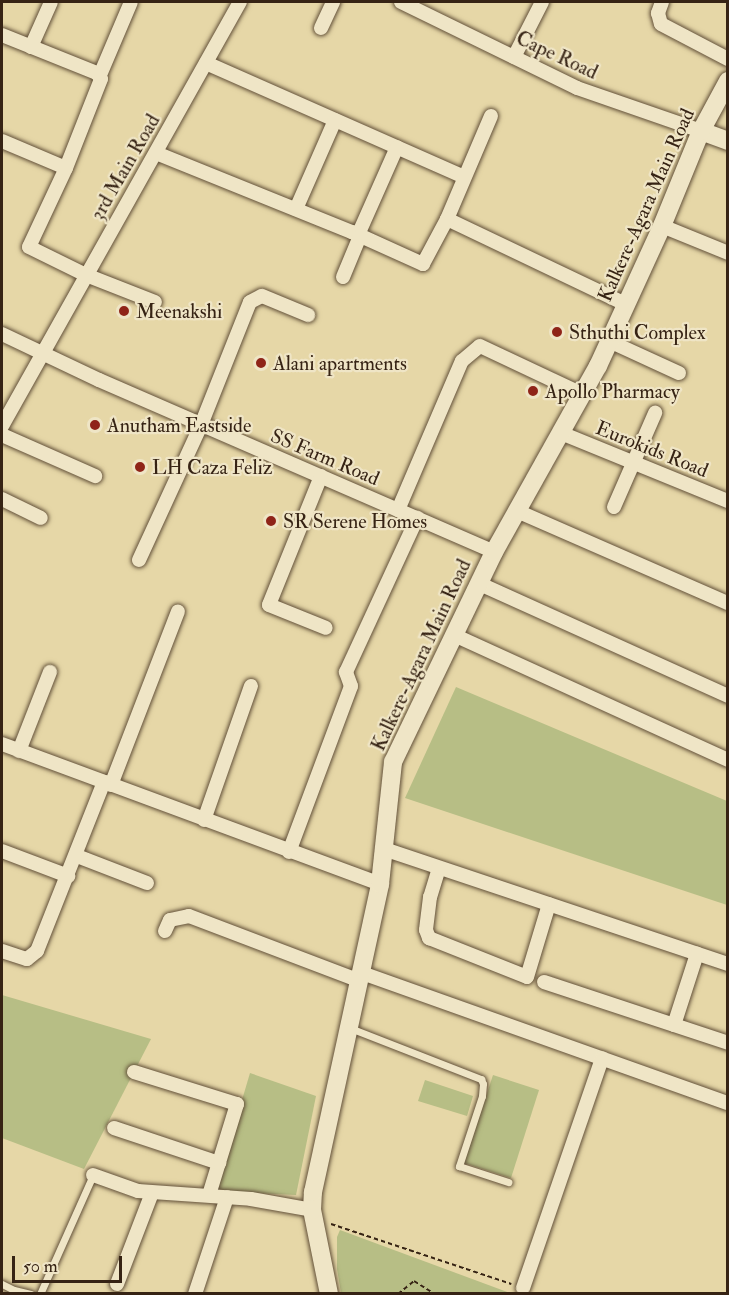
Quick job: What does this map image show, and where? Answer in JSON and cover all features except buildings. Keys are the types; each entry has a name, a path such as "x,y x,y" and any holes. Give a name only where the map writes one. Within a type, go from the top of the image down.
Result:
{"street":[{"path":"31,47 51,2"},
{"path":"131,2 100,75 101,79 66,168 29,247 86,275 155,302"},
{"name":"3rd Main Road","path":"2,426 240,2"},
{"path":"321,28 333,2"},
{"name":"Cape Road","path":"401,2 577,88 701,131"},
{"path":"514,57 542,2"},
{"path":"662,2 658,13 661,24 728,59"},
{"path":"2,35 100,75"},
{"path":"206,63 464,177"},
{"name":"Kalkere-Agara Main Road","path":"328,1293 313,1215 314,1181 350,1028 380,884 393,762 494,552 582,394 627,305 701,131 728,81"},
{"path":"156,153 296,209 423,264 447,219 491,116"},
{"path":"296,209 335,120"},
{"path":"701,131 728,141"},
{"path":"2,141 66,168"},
{"path":"343,277 397,147"},
{"path":"447,219 627,305"},
{"path":"662,226 728,253"},
{"path":"139,560 201,425 250,302 262,296 308,315"},
{"name":"SS Farm Road","path":"2,334 99,380 494,552"},
{"path":"609,341 679,374"},
{"path":"398,510 462,361 480,346 582,394"},
{"path":"614,507 655,413"},
{"name":"Eurokids Road","path":"561,433 728,501"},
{"path":"2,435 95,476"},
{"path":"321,476 269,605 326,628"},
{"path":"2,499 40,518"},
{"path":"518,512 728,603"},
{"path":"289,852 351,686 346,672 417,518"},
{"path":"480,584 728,696"},
{"path":"2,951 20,959 27,959 37,951 178,611"},
{"path":"454,635 728,760"},
{"path":"19,751 50,672"},
{"path":"204,820 251,686"},
{"path":"2,744 380,884"},
{"path":"384,849 728,964"},
{"path":"2,851 68,876"},
{"path":"77,856 147,883"},
{"path":"439,868 430,897 426,930 429,939 527,977 549,904"},
{"path":"165,931 170,920 189,916 728,1103"},
{"path":"674,1025 697,954"},
{"path":"544,982 728,1043"},
{"path":"523,1288 602,1058"},
{"path":"134,1072 237,1104 209,1195"},
{"path":"114,1128 219,1163"},
{"path":"93,1175 138,1191 227,1197 313,1215"},
{"path":"117,1284 152,1193"},
{"path":"195,1293 227,1197"}],"lane":[{"path":"350,1028 481,1078 482,1096 459,1166 508,1182"},
{"path":"40,1293 93,1175"},
{"path":"2,1284 14,1290 31,1293"}],"path":[{"path":"313,1215 523,1288"},
{"path":"398,1293 414,1281 435,1293"}],"green space":[{"path":"456,687 727,801 727,905 405,798"},
{"path":"2,995 151,1039 84,1169 2,1138"},
{"path":"250,1073 316,1096 296,1195 215,1191"},
{"path":"493,1075 539,1090 511,1178 464,1163"},
{"path":"425,1080 473,1096 467,1116 418,1101"},
{"path":"340,1230 510,1293 341,1293 337,1269 337,1237"}],"place":[{"name":"Meenakshi","path":"124,311"},
{"name":"Sthuthi Complex","path":"557,332"},
{"name":"Alani apartments","path":"261,363"},
{"name":"Apollo Pharmacy","path":"533,391"},
{"name":"Anutham Eastside","path":"95,425"},
{"name":"LH Caza Feliz","path":"140,467"},
{"name":"SR Serene Homes","path":"271,521"}]}
